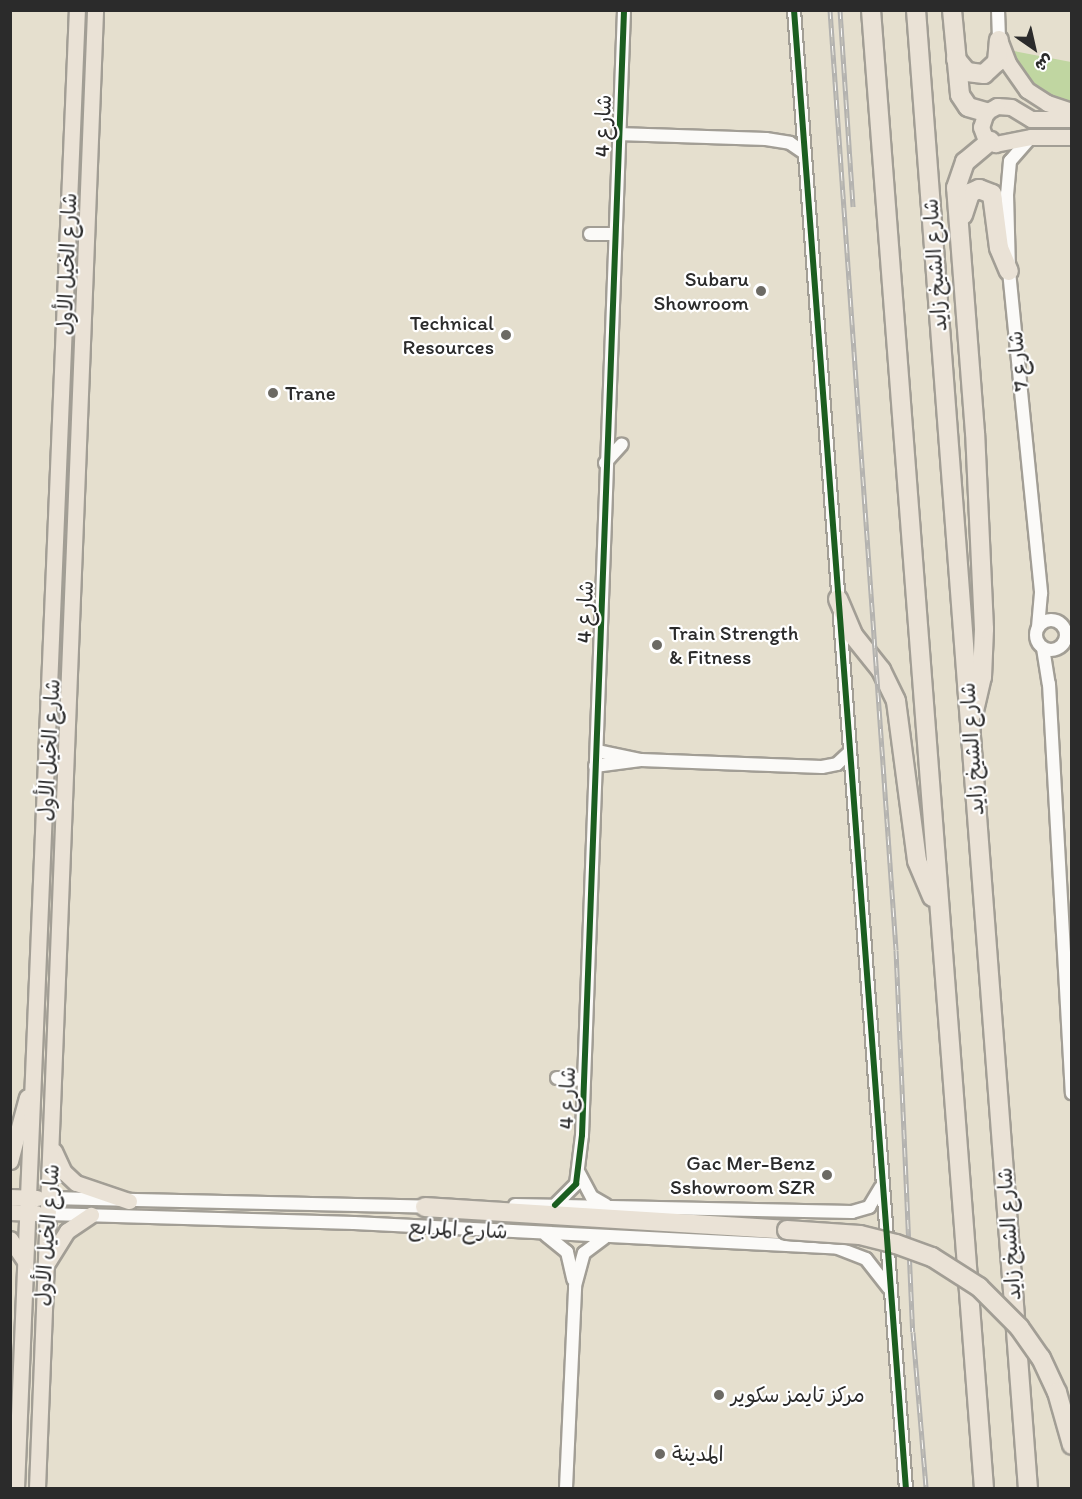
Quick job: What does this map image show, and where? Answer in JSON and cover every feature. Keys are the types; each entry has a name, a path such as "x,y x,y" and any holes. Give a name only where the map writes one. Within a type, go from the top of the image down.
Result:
{"highway":[{"path":"871,10 937,904 984,1488"},
{"name":"شارع الشيخ زايد","path":"916,10 1028,1488"},
{"path":"951,10 962,100 972,110 986,112"},
{"path":"956,59 967,72 984,74 997,62 999,40"},
{"path":"970,724 982,677 984,645 958,179 965,162 990,141"},
{"path":"962,232 967,196 975,190 988,192 996,203 999,248 1009,271"},
{"path":"838,599 854,635 881,670 896,701 917,861 937,904"},
{"path":"425,1208 860,1235 897,1244 932,1257 980,1287 1013,1320 1041,1358 1060,1401 1071,1445"},
{"path":"1025,1448 1040,1488"}],"main road":[{"name":"شارع الخيل الأول","path":"16,1488 24,1261 53,670 77,10"},
{"name":"شارع الخيل الأول","path":"36,1488 44,1268 53,1149 95,10"},
{"path":"999,40 1008,63 1028,90 1047,103 1071,111"},
{"path":"1071,119 1031,119 1004,105 986,112 981,128 990,141 1004,144 1031,137 1071,137"},
{"path":"10,1161 21,1114 32,1086"},
{"path":"53,1149 64,1172 76,1183 129,1201"},
{"name":"شارع المرابع","path":"10,1197 27,1205 49,1206"},
{"name":"شارع المرابع","path":"10,1212 27,1205"},
{"path":"44,1268 67,1230 91,1215"},
{"path":"10,1239 24,1261"}],"street":[{"name":"شارع 4","path":"555,1205 572,1191 579,1173 624,10"},
{"path":"794,10 802,152 906,1488"},
{"path":"998,10 999,40"},
{"path":"766,139 789,133 800,122"},
{"path":"618,134 766,139 790,143 802,152"},
{"name":"شارع 7","path":"1031,137 1014,153 1009,165 1009,271 1041,593 1038,627"},
{"path":"590,234 615,234"},
{"path":"606,463 622,444"},
{"name":"شارع 7","path":"1041,593 1057,622"},
{"path":"1049,684 1065,643 1065,630 1057,622"},
{"path":"1071,628 1057,622 1038,627 1037,641 1042,648 1049,684 1071,1093"},
{"path":"1042,648 1065,643"},
{"path":"597,751 641,760 822,767 837,764 850,752"},
{"path":"595,766 641,760"},
{"path":"822,767 840,775 852,789"},
{"path":"557,1078 584,1079"},
{"path":"579,1173 592,1197 606,1206"},
{"name":"شارع المرابع","path":"49,1206 129,1201 425,1208 555,1205 847,1212 869,1207 882,1183"},
{"name":"شارع المرابع","path":"49,1206 91,1215 354,1223 835,1247 866,1259 889,1289"},
{"path":"835,1247 847,1243 854,1234 855,1223 847,1212"},
{"path":"540,1234 553,1238 567,1252 574,1286 566,1488"},
{"path":"574,1286 584,1253 605,1237"},
{"path":"900,1488 904,1472"}],"green space":[{"path":"1014,51 1071,62 1071,105 1034,88 1016,61"}],"railway":[{"path":"830,10 896,950 913,1332 926,1488"},
{"path":"840,10 853,207"}],"cycle path":[{"path":"555,1205 576,1184 582,1135 624,10"},
{"path":"794,10 906,1488"}],"place":[{"name":"Subaru Showroom","path":"761,291"},
{"name":"Technical Resources","path":"506,335"},
{"name":"Trane","path":"273,393"},
{"name":"Train Strength & Fitness","path":"657,645"},
{"name":"Gac Mer-Benz Sshowroom SZR","path":"827,1175"},
{"name":"مركز تايمز سكوير","path":"719,1395"},
{"name":"المدينة","path":"660,1454"}]}
